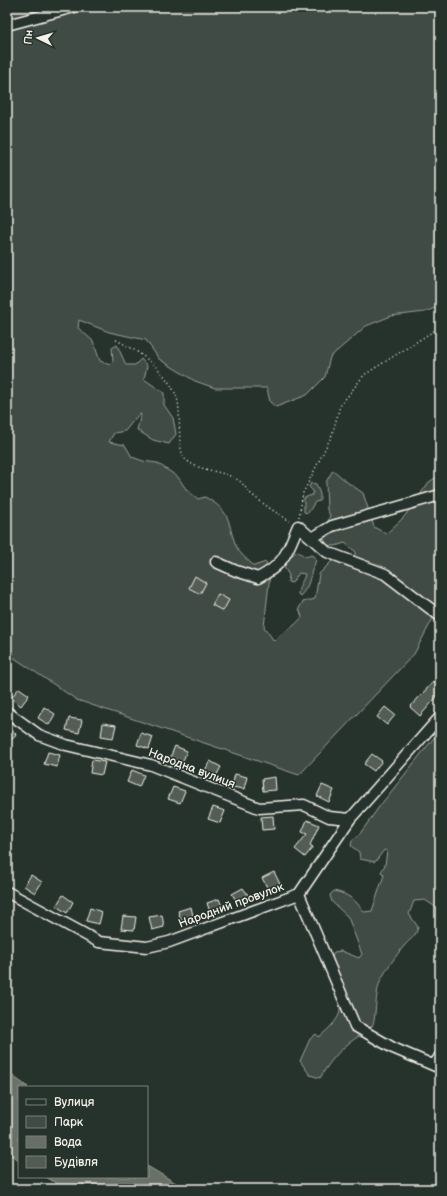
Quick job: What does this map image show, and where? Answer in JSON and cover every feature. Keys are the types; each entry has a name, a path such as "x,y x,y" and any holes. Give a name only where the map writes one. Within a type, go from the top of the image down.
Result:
{"street":[{"path":"7,25 74,7"},
{"path":"312,538 332,526 440,495"},
{"path":"216,562 236,571 258,578 274,570 285,557 298,526 327,552 385,574 440,616"},
{"name":"Народна вулиця","path":"7,712 39,735 66,745 151,765 259,808 304,805 329,817 350,819"},
{"name":"Народний провулок","path":"7,892 100,942 147,947 169,942 299,894 350,819 440,717"},
{"path":"299,894 355,1026 393,1048 437,1066 440,1056"}],"path":[{"path":"116,340 137,351 161,372 176,396 180,420 181,451 186,460 239,480 248,491 271,510 298,526 303,493 332,435 340,406 364,375 440,327"}],"green space":[{"path":"7,7 440,7 440,306 425,312 391,316 366,326 330,357 325,377 307,395 276,407 270,402 267,388 215,388 195,381 159,359 146,340 109,332 79,320 78,328 93,341 100,361 110,365 113,361 112,348 117,345 126,365 135,365 141,359 147,366 144,379 164,393 164,405 173,418 176,434 169,444 153,440 137,430 141,414 138,415 125,431 114,433 109,442 125,445 132,457 143,461 157,463 178,477 186,489 198,499 205,497 221,508 228,519 240,553 254,566 266,562 270,574 264,627 274,641 296,624 302,617 299,608 303,602 315,599 319,574 333,560 349,567 356,552 345,543 335,546 327,545 323,537 330,515 327,510 326,482 333,470 363,493 374,527 386,534 404,517 429,482 440,475 440,610 438,609 414,654 299,775 77,700 7,653"},
{"path":"311,483 316,484 320,494 320,501 315,502 308,513 304,512 304,498 312,495 313,491 309,487"},
{"path":"297,551 305,556 311,555 316,558 307,586 300,596 298,594 300,585 305,574 299,573 292,583 288,582 289,575 282,564"},
{"path":"440,730 440,910 425,900 414,901 409,914 418,927 417,930 414,936 394,959 380,982 372,1026 341,1051 330,1063 320,1078 310,1075 300,1061 310,1039 316,1034 319,1037 330,1027 340,1013 340,1006 327,971 334,952 341,951 359,958 362,954 348,917 332,902 330,895 334,891 343,894 355,901 364,912 372,911 384,875 381,872 385,865 387,851 384,850 375,862 360,859 359,852 351,846 352,840 359,835 379,807"}],"water":[{"path":"7,1069 14,1077 27,1086 18,1086 18,1159 7,1152"},
{"path":"148,1167 186,1189 66,1189 48,1178 148,1178"}],"building":[{"path":"195,576 206,583 200,594 189,588"},
{"path":"218,594 229,600 223,611 212,605"},
{"path":"434,681 440,688 440,693 420,716 410,707"},
{"path":"19,688 29,695 21,706 11,698"},
{"path":"44,707 55,714 49,725 38,718"},
{"path":"385,707 395,715 387,725 377,717"},
{"path":"69,718 82,720 79,733 66,730"},
{"path":"103,723 116,725 113,738 101,736"},
{"path":"7,727 16,734 7,746"},
{"path":"141,733 153,737 149,749 137,745"},
{"path":"175,746 187,751 182,763 170,758"},
{"path":"48,752 60,755 57,767 44,764"},
{"path":"372,754 382,761 374,771 364,764"},
{"path":"92,760 105,762 102,775 90,773"},
{"path":"210,761 221,767 215,778 204,772"},
{"path":"132,770 144,775 139,787 127,782"},
{"path":"235,774 247,777 244,789 232,787"},
{"path":"275,777 276,790 263,791 262,779"},
{"path":"322,785 334,790 329,802 317,796"},
{"path":"173,787 185,791 180,803 168,799"},
{"path":"213,807 225,811 220,823 208,819"},
{"path":"273,816 274,829 262,830 261,817"},
{"path":"307,820 319,825 310,845 313,847 305,857 295,849 307,834 302,832"},
{"path":"274,872 280,884 268,889 262,878"},
{"path":"31,875 42,882 35,893 24,886"},
{"path":"243,888 250,898 239,905 232,894"},
{"path":"63,895 73,902 67,913 56,906"},
{"path":"219,899 224,911 211,915 207,903"},
{"path":"191,907 194,920 182,923 178,911"},
{"path":"90,908 102,912 99,924 86,921"},
{"path":"162,915 164,927 152,930 149,917"},
{"path":"123,916 136,917 134,930 121,929"}]}
